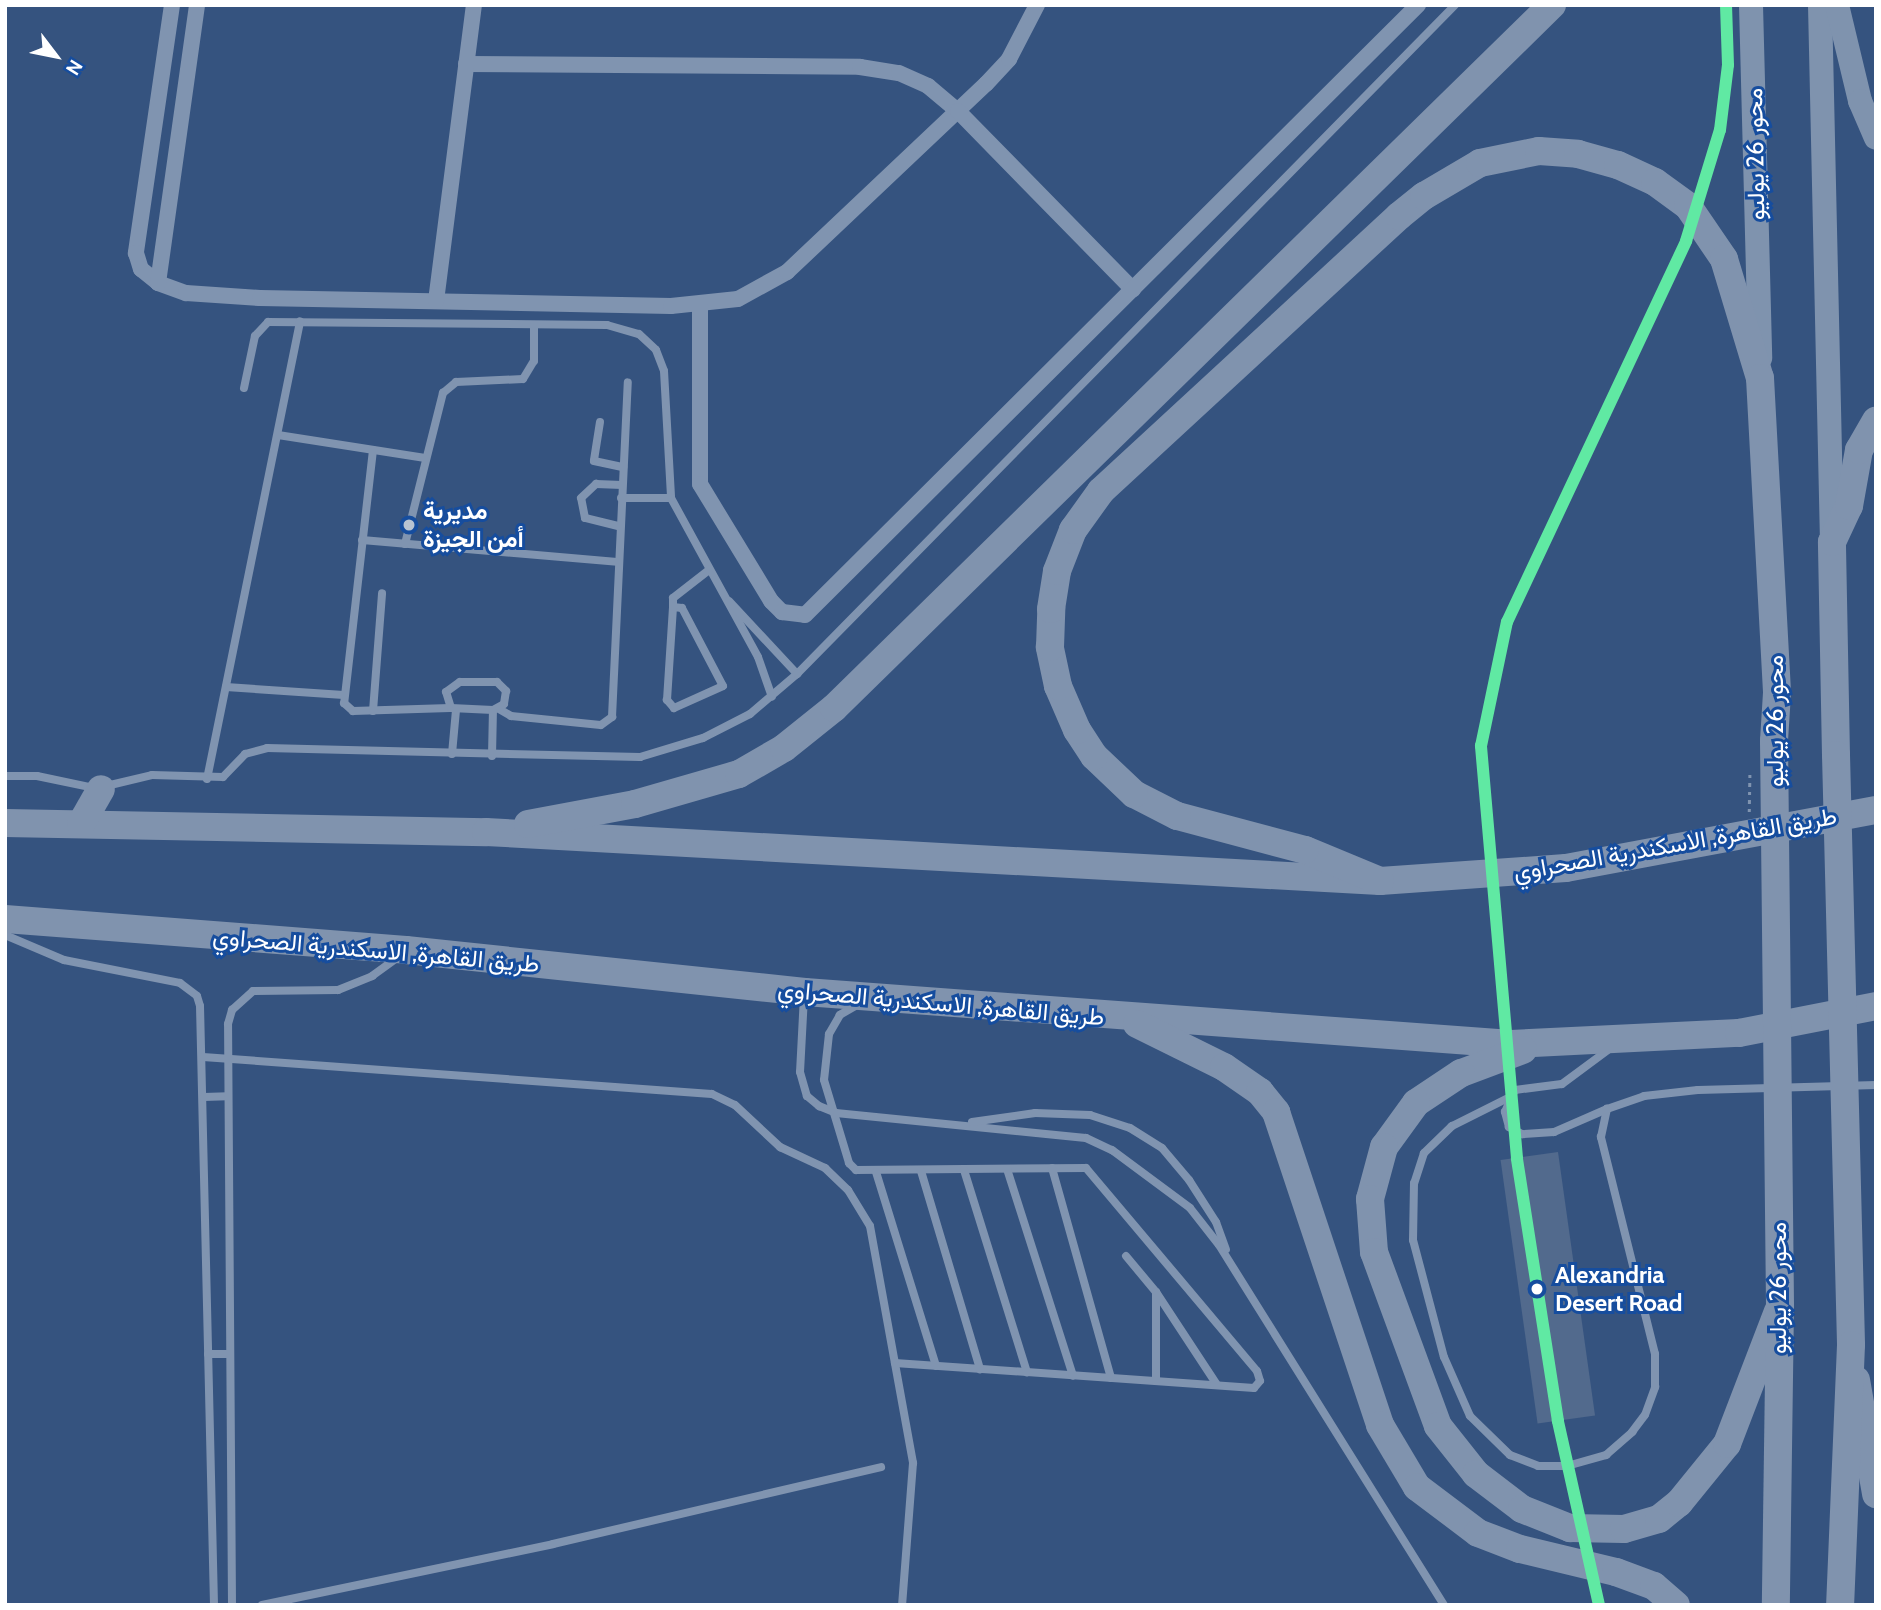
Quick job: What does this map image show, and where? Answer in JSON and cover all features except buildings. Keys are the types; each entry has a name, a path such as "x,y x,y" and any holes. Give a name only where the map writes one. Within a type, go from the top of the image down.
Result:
{"highway":[{"path":"486,832 691,791 739,774 784,748 834,708 1552,5"},
{"name":"محور 26 يوليو","path":"1751,5 1760,378 1777,693 1774,741 1780,1306 1776,1605"},
{"path":"1821,5 1851,1345 1840,1605"},
{"path":"1837,5 1860,102 1876,138"},
{"path":"1380,881 1305,850 1201,823 1149,804 1094,756 1058,686 1050,647 1051,610 1057,571 1073,530 1101,491 1424,196 1473,166 1519,153 1559,151 1618,165 1655,182 1688,206 1724,258 1760,378"},
{"path":"1832,542 1849,506 1859,450 1876,420"},
{"path":"81,824 101,789"},
{"name":"طريق القاهرة, الاسكندرية الصحراوي","path":"5,823 486,832 1380,881 1566,868 1876,810"},
{"name":"طريق القاهرة, الاسكندرية الصحراوي","path":"5,919 406,950 804,992 1125,1018 1543,1043 1739,1033 1876,1006"},
{"path":"1125,1018 1224,1067 1260,1092 1276,1112 1380,1425 1418,1486 1478,1533 1520,1549 1616,1572 1654,1586 1676,1605"},
{"path":"1543,1043 1461,1073 1416,1103 1384,1147 1370,1199 1374,1252 1438,1426 1476,1474 1522,1509 1570,1528 1604,1531 1658,1519 1679,1503 1727,1444 1780,1306"},
{"path":"1851,1345 1876,1494"}],"street":[{"path":"172,5 136,253 141,269 159,283 216,296 700,305 738,299 771,285 958,111 1009,59 1037,5"},
{"path":"159,283 197,5"},
{"path":"436,301 474,5"},
{"path":"700,305 700,484 771,601 793,616 815,609 1418,5"},
{"path":"466,64 860,67 900,73 928,86 958,111 1133,290"}],"lane":[{"path":"5,776 37,776 101,789 152,775 207,779 223,777 244,754 259,748 492,756 640,757 728,727 772,697 797,674 1454,5"},
{"path":"207,779 300,321"},
{"path":"244,388 258,330 268,322 618,326 639,334 656,350 664,372 671,498 709,570 729,601 766,674 772,697"},
{"path":"405,544 425,458 446,388 456,382 523,379 534,361 534,325"},
{"path":"373,450 344,695 349,710 496,710 511,716 601,725 610,721 618,526 628,383"},
{"path":"600,422 594,461 623,467"},
{"path":"278,435 425,458"},
{"path":"618,526 585,518 581,498 596,484 622,485"},
{"path":"621,498 671,498"},
{"path":"362,540 617,562"},
{"path":"673,607 682,608 723,686 674,708 667,700 673,607 676,593 709,570"},
{"path":"373,711 382,593"},
{"path":"729,601 797,674"},
{"path":"452,754 453,709 445,698 448,687 491,681 506,691 496,710 492,756"},
{"path":"226,687 344,695"},
{"path":"5,935 65,960 189,988 200,1006 214,1605"},
{"path":"232,1605 227,1058 232,1010 253,991 338,990 372,976 406,950"},
{"path":"804,992 802,1085 819,1107 836,1113 1073,1135 1098,1142 1189,1208 1232,1265 1444,1605"},
{"path":"872,997 840,1015 829,1034 824,1080 849,1163 856,1170 876,1172 1086,1168 1095,1173 1257,1371 1260,1381 1254,1388 895,1363"},
{"path":"1607,1109 1603,1147 1655,1354 1655,1387 1645,1415 1606,1455 1567,1466 1538,1466 1510,1455 1470,1416 1444,1357 1413,1240 1414,1183 1424,1153 1452,1126 1525,1086 1562,1084 1623,1038"},
{"path":"203,1057 724,1098 780,1147 825,1168 857,1201 870,1226 913,1463 902,1605"},
{"path":"1508,1097 1509,1127 1522,1134 1554,1132 1644,1096 1698,1090 1876,1085"},
{"path":"204,1097 227,1096"},
{"path":"957,1124 1035,1113 1090,1115 1130,1128 1162,1148 1189,1180 1216,1222 1232,1265"},
{"path":"1052,1168 1111,1378"},
{"path":"1007,1169 1073,1376"},
{"path":"964,1170 1027,1373"},
{"path":"921,1171 980,1369"},
{"path":"876,1172 936,1366"},
{"path":"1126,1256 1156,1292 1217,1385"},
{"path":"1156,1292 1156,1381"},
{"path":"208,1354 230,1354"},
{"path":"262,1605 554,1544 881,1467"}],"path":[{"path":"1749,834 1750,764"}],"transit line":[{"path":"1599,1605 1558,1421 1517,1158 1481,746 1507,622 1686,241 1720,130 1728,65 1726,5"}],"place":[{"name":"مديرية أمن الجيزة","path":"409,525"},
{"name":"Alexandria Desert Road","path":"1537,1289"}]}
